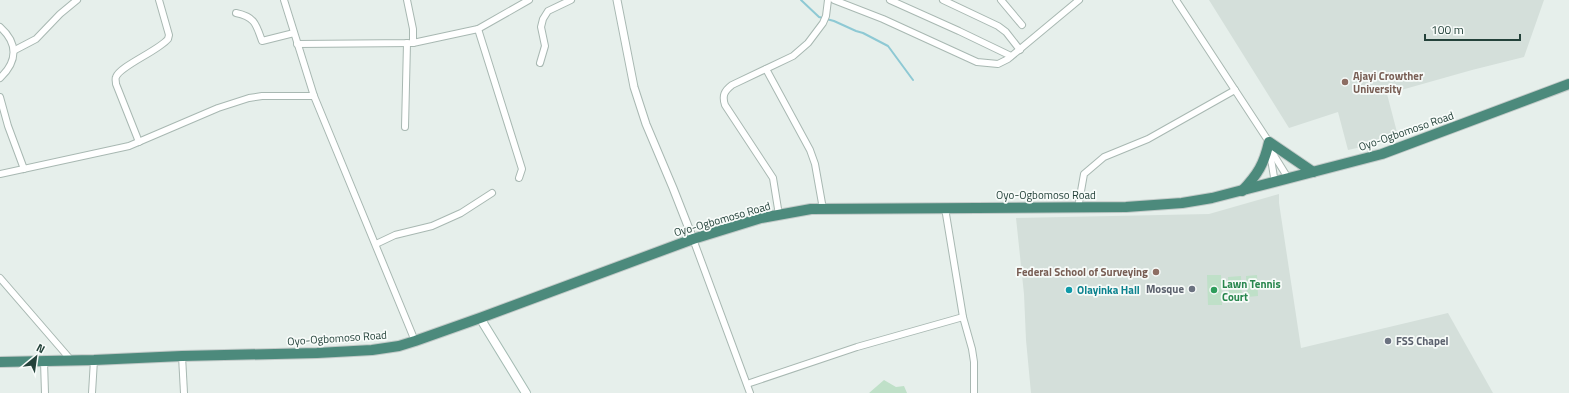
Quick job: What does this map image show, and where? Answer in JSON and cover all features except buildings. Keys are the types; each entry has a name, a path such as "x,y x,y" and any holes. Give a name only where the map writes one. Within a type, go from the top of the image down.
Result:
{"highway":[{"name":"Oyo-Ogbomoso Road","path":"0,362 317,353 372,350 415,341 693,239 760,218 811,209 1078,208 1126,207 1182,203 1241,192 1288,178 1382,154 1569,84"},
{"path":"1241,192 1256,176 1271,147 1313,172"}],"main road":[{"path":"480,318 526,393"}],"street":[{"path":"15,50 36,39 60,14 77,0"},
{"path":"139,142 116,84 116,76 121,70 142,58 168,39 169,35 158,0"},
{"path":"284,0 314,96 415,341"},
{"path":"405,127 410,43 413,29 407,0"},
{"path":"297,44 410,43 478,29 529,0"},
{"path":"540,63 545,46 541,27 543,19 548,12 571,0"},
{"path":"617,0 634,87 646,124 693,239 750,393"},
{"path":"779,215 773,178 725,105 723,99 726,90 793,56 808,43 823,23 826,16 828,0"},
{"path":"834,0 883,19 977,62 998,64 1020,50 1079,0"},
{"path":"890,0 1011,56"},
{"path":"943,0 998,26 1006,32 1020,50"},
{"path":"1001,0 1022,25"},
{"path":"1176,0 1271,147 1288,178"},
{"path":"236,13 247,15 255,22 262,41 294,33"},
{"path":"0,27 10,38 15,50 12,62 0,78"},
{"path":"478,29 522,169 519,178"},
{"path":"766,69 815,164 823,209"},
{"path":"1078,208 1084,174 1104,157 1148,139 1235,90"},
{"path":"0,174 129,146 218,108 249,98 262,96 314,96"},
{"path":"0,97 8,126 24,169"},
{"path":"1271,147 1271,159 1275,182"},
{"path":"376,244 395,235 438,224 461,213 492,193"},
{"path":"945,208 963,317 974,362 974,393"},
{"path":"0,278 25,305 71,360"},
{"path":"747,384 857,347 963,317"},
{"path":"182,356 184,393"},
{"path":"92,393 94,360"},
{"path":"44,361 45,393"}],"shaded area":[{"name":"Ajayi Crowther University","path":"1209,0 1544,0 1524,57 1387,94 1398,136 1397,139 1348,150 1338,112 1289,128"},
{"name":"Federal School of Surveying","path":"1279,194 1279,203 1301,348 1448,313 1493,393 1031,393 1026,340 1024,294 1016,218 1209,214"}],"green space":[{"name":"Lawn Tennis Court","path":"1207,275 1221,275 1222,305 1208,305"},
{"path":"1257,275 1258,296 1247,297 1246,276"},
{"path":"1241,276 1242,301 1229,301 1228,277"},
{"path":"884,380 896,387 904,386 907,393 869,393"}],"waterway":[{"path":"801,0 819,17 834,21 863,33 888,46 913,80"}],"place":[{"name":"Ajayi Crowther University","path":"1345,82"},
{"name":"Federal School of Surveying","path":"1156,272"},
{"name":"Mosque","path":"1192,289"},
{"name":"Olayinka Hall","path":"1069,290"},
{"name":"Lawn Tennis Court","path":"1214,290"},
{"name":"FSS Chapel","path":"1388,341"}]}
